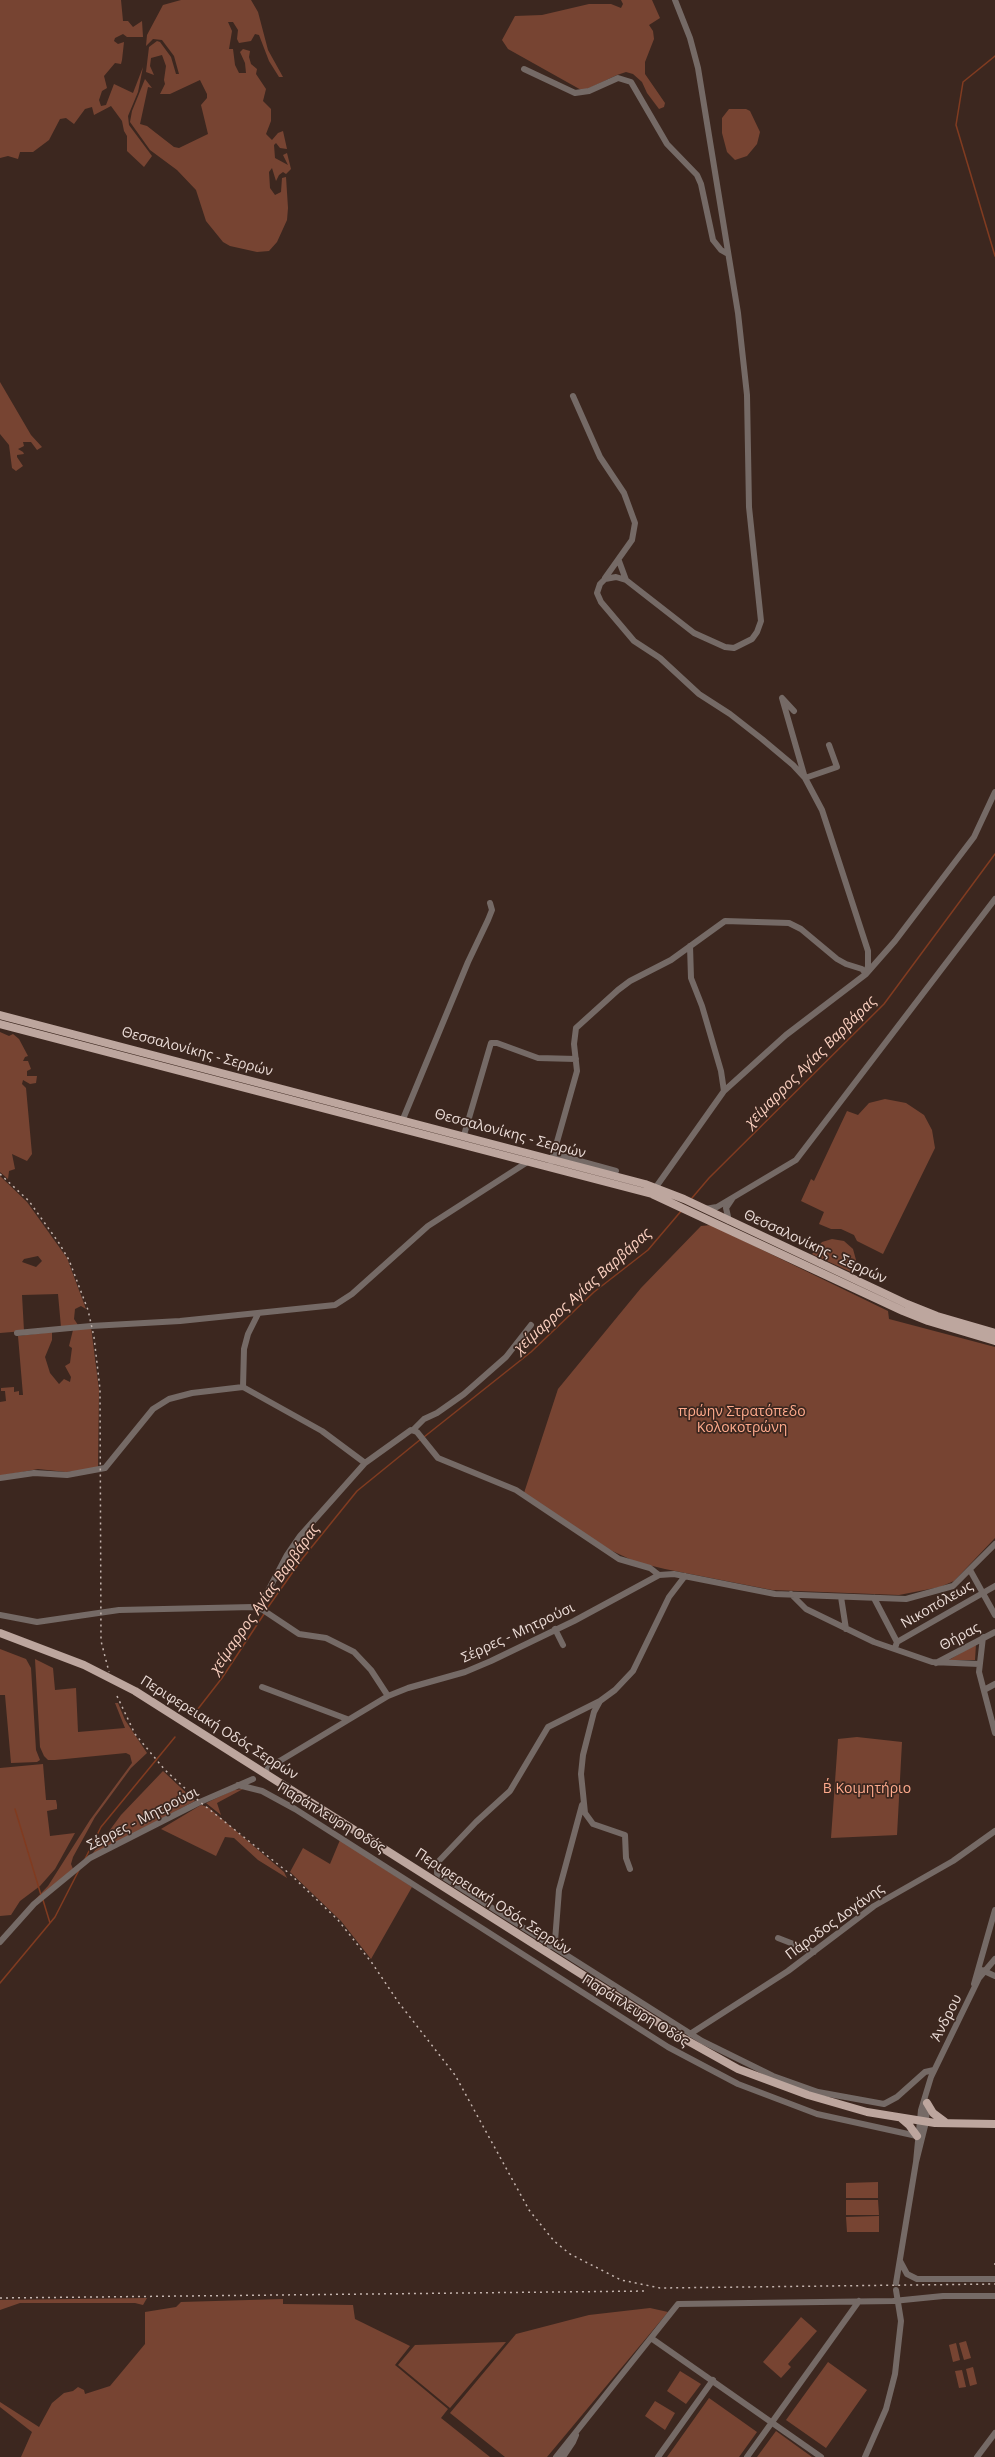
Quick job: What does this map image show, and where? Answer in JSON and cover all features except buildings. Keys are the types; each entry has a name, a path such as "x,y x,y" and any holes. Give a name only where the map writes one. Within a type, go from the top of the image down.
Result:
{"main road":[{"name":"Θεσσαλονίκης - Σερρών","path":"0,1015 464,1135 656,1188 668,1196"},
{"name":"Θεσσαλονίκης - Σερρών","path":"0,1024 531,1160 552,1159"},
{"name":"Θεσσαλονίκης - Σερρών","path":"615,1176 729,1221 923,1311 995,1339"},
{"name":"Θεσσαλονίκης - Σερρών","path":"701,1210 903,1311 995,1339"},
{"name":"Περιφερειακή Οδός Σερρών","path":"0,1633 84,1665 135,1691 706,2052 738,2069 808,2095 856,2110 948,2124 995,2124"},
{"path":"927,2103 933,2113 948,2124"},
{"path":"901,2118 909,2125 917,2136"}],"street":[{"path":"604,579 616,577 626,580 670,616 694,633 717,645 734,648 744,644 758,632 762,621 750,507 747,395 738,313 698,68 690,38 675,0"},
{"path":"524,69 575,92 589,91 618,78 631,82 667,144 697,175 712,240 721,250 728,254"},
{"path":"573,396 600,457 624,493 635,523 632,540 619,561 598,588 598,598 634,641 660,658 694,690 762,738 793,765 805,778"},
{"path":"619,561 626,580"},
{"path":"794,711 782,698 805,778 822,810 868,951 868,966 866,974"},
{"path":"805,778 837,767 829,745"},
{"path":"656,1188 724,1091 786,1035 866,974 895,941 974,836 995,792"},
{"path":"701,1210 714,1208 737,1196 796,1160 995,899"},
{"path":"403,1119 468,962 488,920 492,910 490,903"},
{"path":"552,1159 577,1071 574,1037 579,1023 630,981 671,960 724,921 788,923 801,929 837,959 846,964 862,968 866,974"},
{"path":"690,946 691,978 702,1006 721,1071 724,1091"},
{"path":"464,1135 489,1045 492,1042 538,1058 576,1059"},
{"path":"17,1333 328,1307 342,1301 419,1232 531,1160"},
{"path":"729,1221 727,1207 737,1196"},
{"path":"243,1387 244,1349 248,1334 258,1314"},
{"path":"261,1609 293,1545 365,1463 403,1434 416,1431 424,1419 437,1413 464,1394 506,1357 531,1325"},
{"path":"0,1478 34,1473 67,1475 99,1471 109,1466 134,1431 153,1409 169,1398 192,1393 243,1387 322,1431 365,1463"},
{"path":"416,1431 425,1444 438,1458 516,1490 619,1559 650,1568 658,1575"},
{"name":"Σέρρες - Μητρούσι","path":"268,1768 347,1719 388,1696 408,1688 465,1672 555,1629 658,1575 684,1576 767,1592 841,1597 906,1599 943,1590 956,1584 994,1548"},
{"path":"970,1570 995,1615"},
{"path":"684,1576 669,1597 633,1671 615,1690 600,1701 548,1727 530,1754 510,1792 472,1826 437,1863 435,1868 437,1873 690,2034 724,2054 773,2076 818,2092 887,2104 925,2072 934,2070"},
{"name":"Νικοπόλεως","path":"896,1645 995,1586"},
{"path":"791,1594 806,1609 883,1645 896,1645 936,1663 979,1664"},
{"path":"806,1609 803,1600 805,1596 808,1595"},
{"path":"841,1597 846,1629"},
{"path":"874,1598 896,1645"},
{"path":"0,1615 37,1622 119,1610 239,1606 261,1609 299,1634 326,1638 354,1652 371,1670 388,1696"},
{"path":"555,1629 564,1645"},
{"name":"Θήρας","path":"936,1663 995,1632"},
{"path":"983,1637 979,1664 995,1732"},
{"path":"984,1690 995,1684"},
{"path":"262,1687 347,1719"},
{"path":"550,1946 555,1941 559,1890 582,1804 583,1755 594,1712 600,1701"},
{"name":"Σέρρες - Μητρούσι","path":"0,1942 34,1904 90,1858 200,1802 253,1779"},
{"name":"Παράπλευρη Οδός","path":"238,1785 262,1791 295,1809 662,2043 738,2084 816,2114 917,2136"},
{"path":"582,1804 585,1813 593,1824 625,1836 626,1858 630,1869"},
{"name":"Πάροδος Δογάνης","path":"690,2034 814,1952 874,1906 949,1864 995,1831"},
{"path":"969,2001 995,1910"},
{"path":"778,1938 814,1952"},
{"name":"Άνδρου","path":"922,2121 921,2106 934,2070 984,1971 995,1959"},
{"path":"978,1968 995,1976"},
{"path":"916,2162 917,2136 927,2103 927,2092"},
{"path":"864,2457 886,2409 895,2374 901,2321 896,2301 896,2287 922,2121"},
{"path":"900,2261 907,2274 918,2280 995,2279"},
{"path":"556,2457 678,2304 896,2301 943,2296 995,2296"},
{"path":"747,2457 859,2301"},
{"path":"652,2338 821,2457"},
{"path":"658,2457 713,2380"},
{"path":"563,2457 573,2442 576,2432"},
{"path":"977,2457 995,2433"}],"green space":[{"path":"0,0 121,0 123,21 128,21 133,27 142,21 143,37 127,37 123,34 115,38 114,41 118,44 124,42 121,64 115,63 104,76 107,88 102,91 99,100 101,106 106,105 114,84 133,93 143,67 138,92 128,116 129,125 152,156 144,167 127,151 127,136 124,131 122,121 111,106 94,115 92,107 85,109 74,124 66,118 60,119 49,140 33,152 20,152 18,159 8,156 0,158"},
{"path":"181,0 251,0 258,12 268,50 283,77 279,77 269,61 259,35 255,34 251,41 239,43 237,39 238,30 233,22 228,22 232,31 229,49 233,49 235,65 239,73 246,73 245,63 240,52 243,49 250,51 249,57 251,64 257,69 256,74 266,89 263,101 271,109 271,121 266,134 272,140 278,133 283,131 287,149 280,148 276,143 274,145 275,158 288,165 283,155 287,153 291,169 286,174 283,172 279,175 276,181 272,168 269,172 270,188 275,195 281,192 282,178 286,177 288,208 287,220 277,242 269,251 257,252 230,246 223,242 206,221 196,190 177,170 150,150 130,122 132,111 145,79 152,88 148,87 140,124 147,126 174,147 179,148 208,134 201,105 207,98 207,94 200,80 170,94 160,94 165,84 164,80 166,66 162,55 151,58 150,66 154,75 146,72 149,47 157,41 160,42 171,57 176,74 179,74 174,56 162,40 153,39 146,46 147,35 163,5"},
{"path":"621,0 652,0 660,18 649,25 653,31 654,39 645,62 645,74 665,103 664,107 659,109 647,93 642,82 633,74 626,72 617,75 583,91 508,49 502,40 515,16 542,15 589,4 611,4 621,8 623,4"},
{"path":"729,109 746,109 750,111 760,132 757,144 747,156 735,160 727,152 722,133 722,118"},
{"path":"0,382 31,435 42,447 37,450 31,442 23,442 24,446 18,449 24,454 17,455 17,457 23,466 16,471 12,468 9,445 0,434"},
{"path":"0,1032 9,1036 13,1034 19,1039 28,1056 25,1057 23,1061 28,1061 31,1069 27,1071 27,1076 37,1076 36,1083 30,1084 23,1080 22,1084 26,1088 32,1154 27,1161 12,1154 15,1169 9,1171 8,1179 0,1172"},
{"path":"885,1099 906,1103 924,1115 932,1130 935,1148 883,1254 857,1241 854,1235 841,1229 831,1229 819,1224 824,1212 801,1201 811,1179 814,1181 847,1111 858,1115 869,1103"},
{"path":"0,1176 27,1202 67,1258 86,1309 81,1306 75,1309 74,1319 78,1325 61,1327 58,1294 22,1295 24,1331 0,1333","holes":["38,1256 42,1261 36,1267 22,1262 24,1259"]},
{"name":"πρώην Στρατόπεδο Κολοκοτρώνη","path":"711,1225 888,1311 889,1319 995,1347 995,1538 954,1581 940,1587 899,1595 772,1590 665,1569 636,1562 608,1549 524,1493 558,1389 641,1288 701,1226"},
{"path":"832,1239 844,1241 853,1249 856,1260 853,1273 812,1254 822,1242"},
{"path":"91,1327 99,1390 98,1469 66,1472 38,1469 0,1476 0,1402 6,1401 5,1391 1,1391 1,1388 14,1387 14,1392 19,1391 19,1395 23,1395 18,1336 52,1332 52,1340 45,1357 50,1373 59,1384 64,1379 70,1382 71,1377 65,1366 70,1363 72,1348 69,1346 73,1330"},
{"path":"976,1644 975,1660 949,1660"},
{"path":"0,1649 26,1659 31,1668 36,1750 40,1760 37,1762 11,1763 5,1695 0,1695"},
{"path":"35,1659 53,1668 55,1690 76,1688 78,1732 125,1728 115,1703 118,1703 125,1720 147,1753 131,1768 95,1817 73,1857 71,1864 73,1869 26,1909 48,1886 90,1820 132,1763 130,1755 126,1753 55,1760 48,1760 44,1756 40,1747"},
{"name":"Β΄ Κοιμητήριο","path":"857,1737 902,1742 897,1835 831,1838 838,1739"},
{"path":"43,1764 46,1800 56,1800 57,1805 57,1809 47,1811 50,1836 75,1833 55,1869 40,1886 20,1901 11,1915 0,1916 0,1768"},
{"path":"163,1771 195,1801 90,1857 121,1815"},
{"path":"243,1789 217,1803 221,1815 206,1803 234,1790"},
{"path":"201,1805 208,1807 284,1872 287,1878 258,1860 234,1838 225,1837 216,1856 161,1829"},
{"path":"340,1840 412,1887 371,1959 341,1921 290,1872 303,1848 330,1864"},
{"path":"878,2182 878,2198 846,2198 846,2183"},
{"path":"846,2200 878,2200 879,2215 846,2215"},
{"path":"879,2216 879,2232 847,2232 846,2217"},
{"path":"147,2298 143,2305 135,2303 20,2303 0,2310 0,2300"},
{"path":"283,2299 283,2304 353,2305 355,2319 410,2346 395,2365 448,2409 441,2418 490,2457 21,2457 32,2432 0,2407 0,2402 39,2427 52,2403 64,2393 73,2391 78,2387 84,2390 85,2394 110,2386 145,2344 145,2312 176,2307 181,2302"},
{"path":"650,2308 668,2312 547,2457 505,2457 450,2413 516,2334 589,2315"},
{"path":"801,2317 817,2331 788,2364 791,2367 781,2378 763,2362"},
{"path":"966,2341 971,2358 964,2360 959,2343"},
{"path":"506,2342 450,2408 398,2365 415,2345"},
{"path":"956,2343 960,2360 953,2362 949,2345"},
{"path":"828,2362 867,2390 826,2448 786,2420"},
{"path":"973,2367 977,2384 970,2386 966,2369"},
{"path":"962,2370 966,2387 959,2388 955,2371"},
{"path":"680,2371 701,2384 686,2404 667,2391"},
{"path":"709,2398 757,2432 739,2457 667,2457"},
{"path":"655,2401 675,2413 665,2430 645,2416"},
{"path":"776,2431 812,2457 757,2457"}],"waterway":[{"name":"χείμαρρος Αγίας Βαρβάρας","path":"995,56 963,82 956,125 995,256"},
{"name":"χείμαρρος Αγίας Βαρβάρας","path":"692,1198 709,1178 884,1004 995,854"},
{"name":"χείμαρρος Αγίας Βαρβάρας","path":"424,1437 531,1352 594,1292 648,1250 682,1210"},
{"name":"χείμαρρος Αγίας Βαρβάρας","path":"266,1610 302,1559 357,1491 421,1439"},
{"name":"χείμαρρος Αγίας Βαρβάρας","path":"194,1714 222,1678 264,1614"},
{"name":"χείμαρρος Αγίας Βαρβάρας","path":"85,1859 101,1827 175,1737"},
{"path":"15,1809 41,1895"},
{"name":"χείμαρρος Αγίας Βαρβάρας","path":"0,1983 55,1917 79,1870"},
{"path":"43,1900 50,1923"}],"railway":[{"path":"0,1174 29,1201 59,1243 69,1260 88,1310 94,1337 100,1389 101,1641 109,1672"},
{"path":"117,1696 135,1734 165,1770 200,1802 290,1874 338,1920 372,1963 399,2003 455,2075 529,2210 554,2241 570,2254 621,2280 660,2288 995,2284"},
{"path":"0,2298 648,2291"}]}
